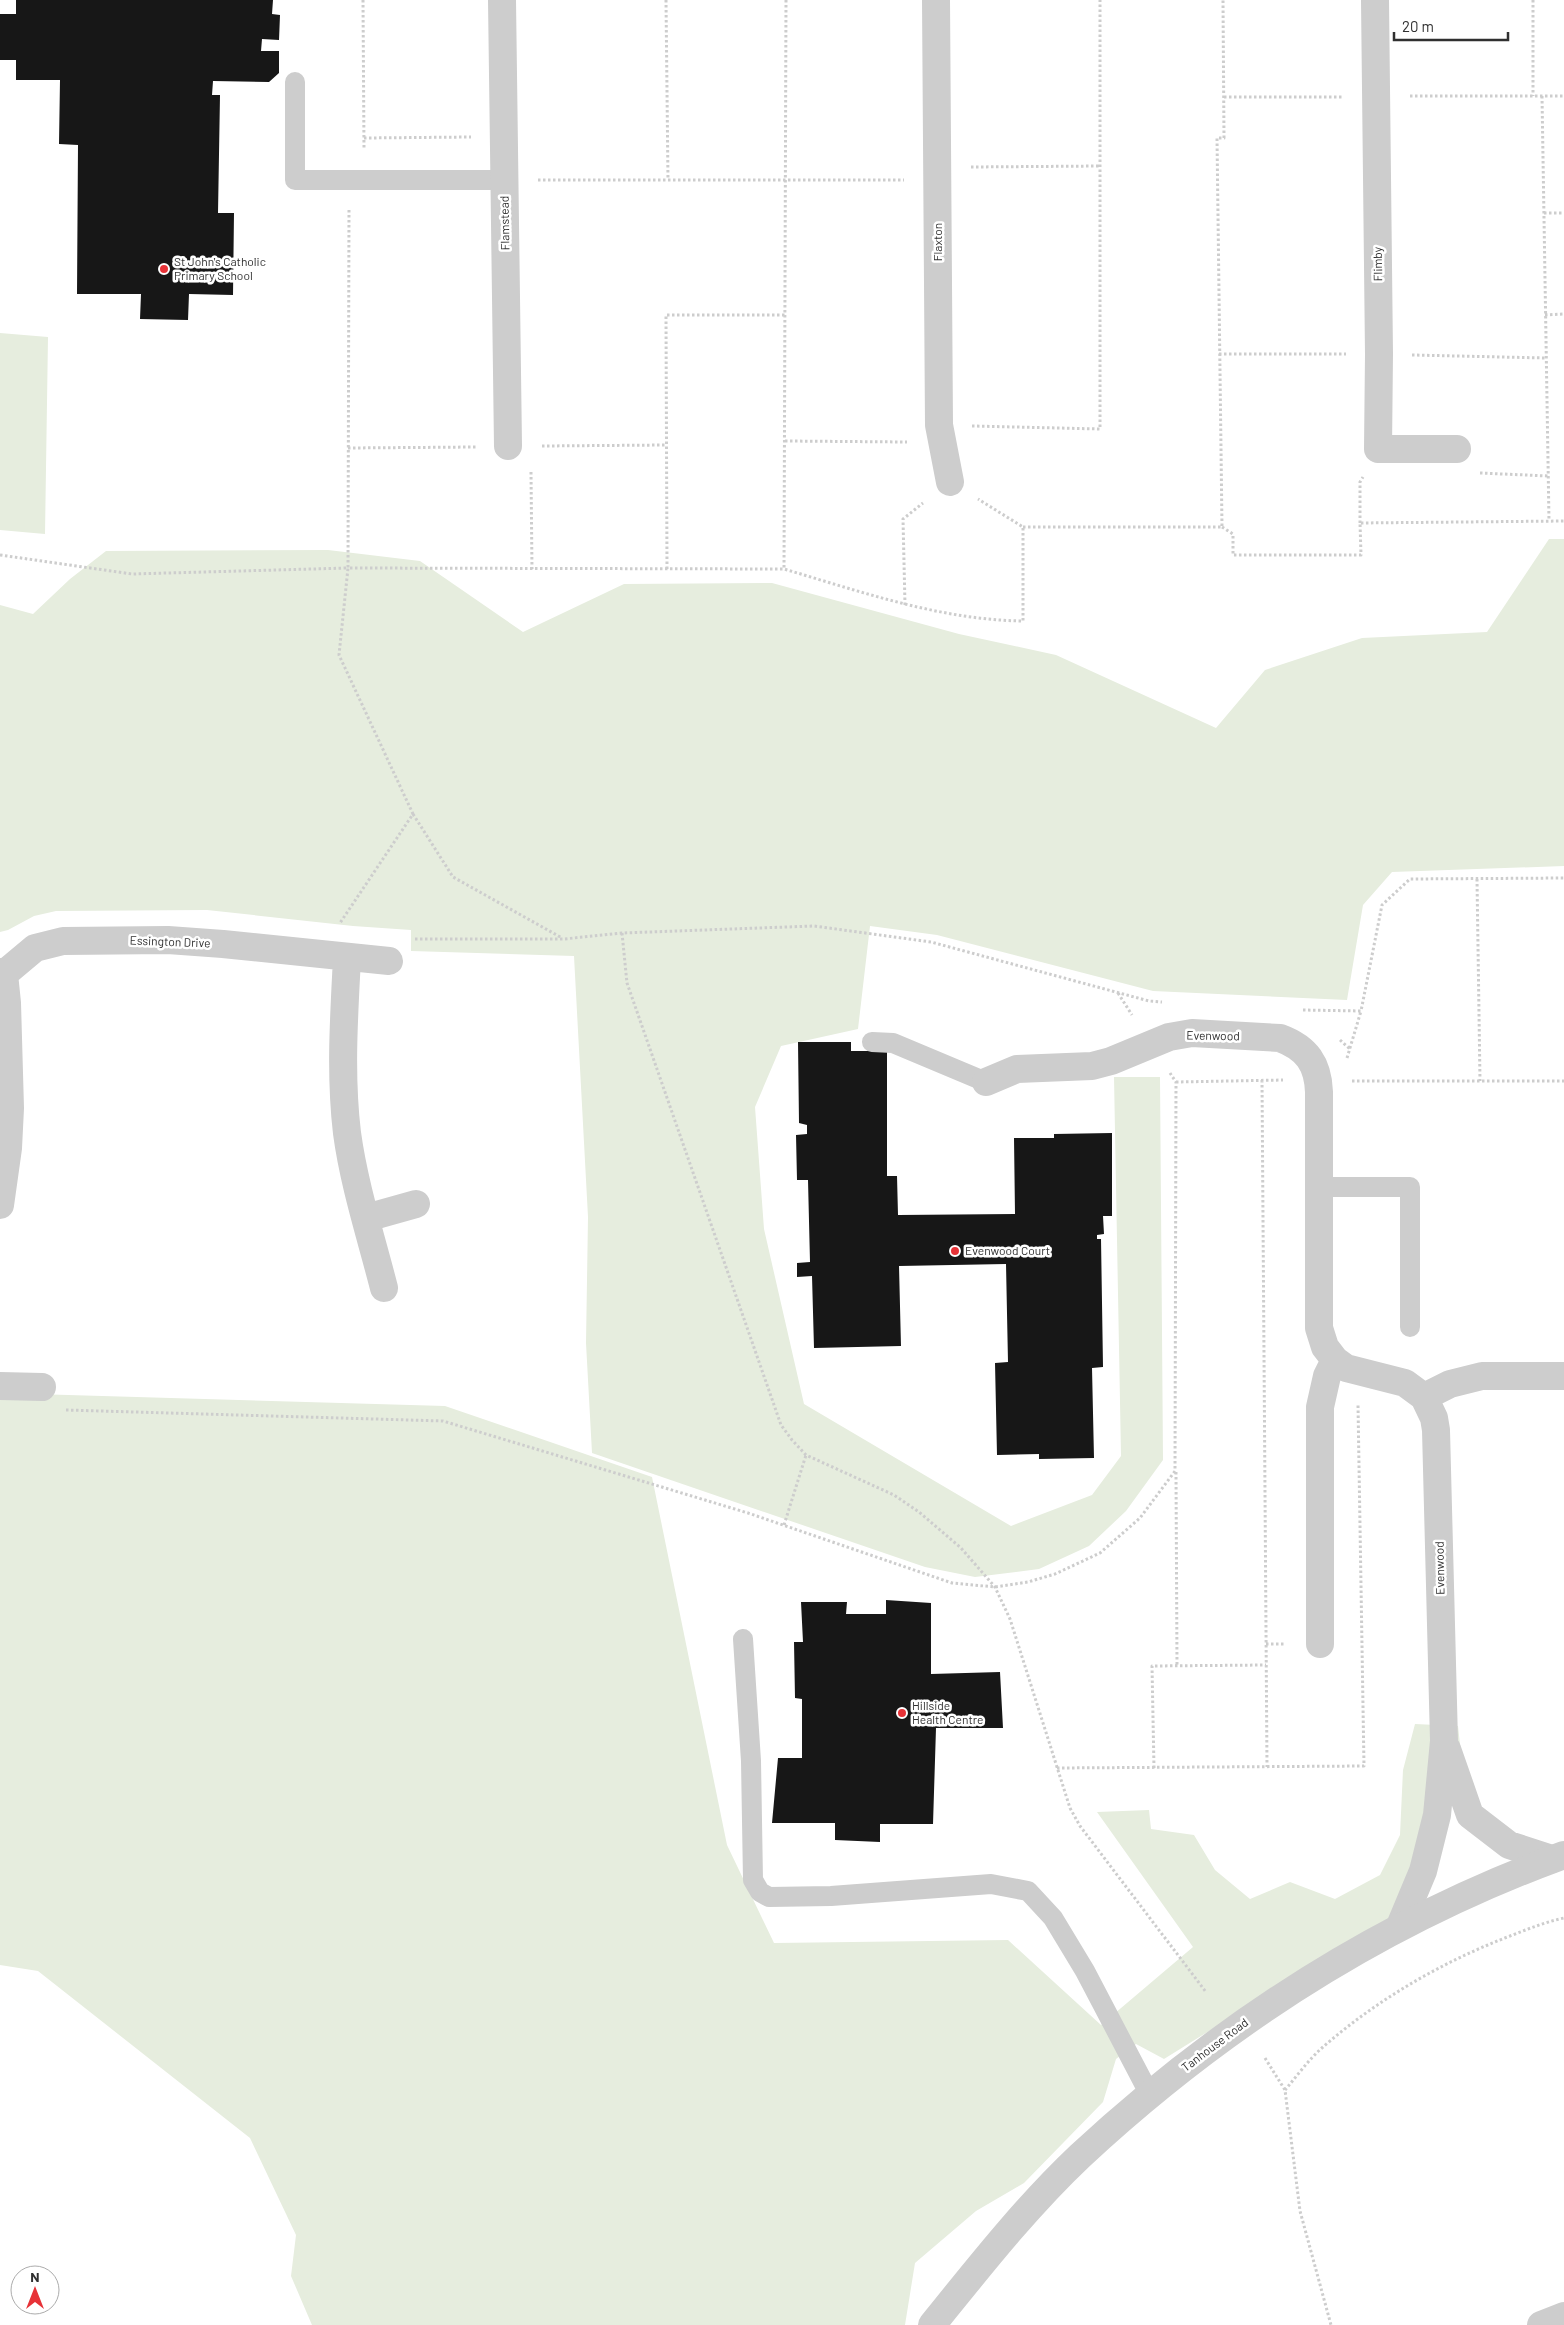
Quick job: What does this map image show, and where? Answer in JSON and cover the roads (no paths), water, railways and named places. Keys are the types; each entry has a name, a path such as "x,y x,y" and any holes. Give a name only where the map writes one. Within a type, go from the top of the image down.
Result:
{"street":[{"name":"Flamstead","path":"502,0 504,180 520,446"},
{"name":"Flaxton","path":"936,0 941,433 950,482"},
{"name":"Flimby","path":"1375,0 1379,354 1378,449 1458,449"},
{"name":"Essington Drive","path":"0,1205 8,1148 10,1108 7,1003 2,973 35,948 63,941 178,941 389,961"},
{"path":"337,957 344,1098 354,1174 384,1288"},
{"name":"Evenwood","path":"986,1082 1017,1069 1092,1066 1135,1052 1169,1037 1192,1033 1280,1038 1294,1043 1307,1054 1316,1068 1319,1086 1319,1328 1325,1347 1335,1360"},
{"path":"366,1218 416,1204"},
{"path":"1320,1644 1320,1407 1327,1376 1335,1360 1346,1368 1358,1372 1405,1383 1424,1397 1450,1384 1482,1376 1564,1376"},
{"path":"0,1386 42,1387"},
{"name":"Evenwood","path":"1400,1926 1423,1872 1437,1816 1444,1741 1436,1430 1434,1418 1424,1397"},
{"name":"Evenwood","path":"1444,1741 1470,1816 1509,1845 1558,1857"},
{"name":"Tanhouse Road","path":"932,2325 990,2254 1073,2164 1150,2095 1259,2011 1329,1966 1400,1926 1482,1887 1558,1857"},
{"path":"1541,2325 1564,2316"},
{"path":"1561,2325 1564,2322"}],"lane":[{"path":"295,82 295,180 504,180"},
{"path":"872,1042 893,1043 986,1082"},
{"path":"1319,1187 1410,1187 1410,1327"},
{"path":"743,1638 751,1761 753,1880 760,1892 769,1897 831,1896 991,1884 1028,1891 1054,1918 1150,2095"}],"place":[{"name":"St John's Catholic Primary School","path":"164,269"},
{"name":"Evenwood Court","path":"955,1251"},
{"name":"Hillside Health Centre","path":"902,1713"}]}
